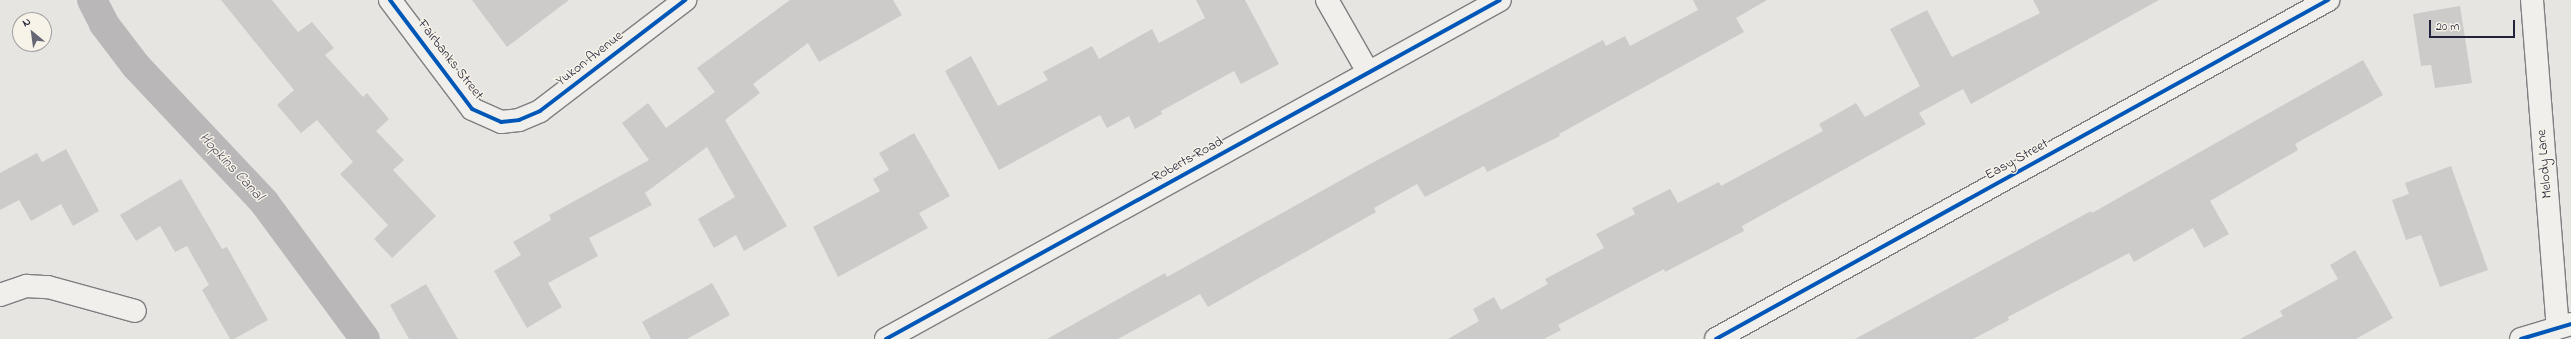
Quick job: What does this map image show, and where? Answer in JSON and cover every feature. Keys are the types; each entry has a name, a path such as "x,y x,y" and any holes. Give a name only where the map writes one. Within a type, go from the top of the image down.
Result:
{"street":[{"name":"Fairbanks Street","path":"390,0 472,109 502,122"},
{"name":"Yukon Avenue","path":"502,122 519,120 540,111 685,0"},
{"path":"1327,0 1368,72"},
{"name":"Roberts Road","path":"886,339 1500,0"},
{"name":"Easy Street","path":"1716,339 2328,0"},
{"name":"Melody Lane","path":"2532,0 2565,326"},
{"path":"0,295 26,286 48,287 135,311"},
{"path":"2521,339 2565,326"}],"building":[{"path":"221,0 272,0 298,32 312,22 334,48 325,55 363,97 367,93 389,119 376,131 404,160 393,170 436,216 392,258 374,239 388,225 340,174 353,162 317,120 301,133 277,105 294,90"},
{"path":"472,0 569,0 507,47"},
{"path":"790,0 893,0 902,15 819,62 808,43 753,84 760,93 725,120 787,226 744,251 736,235 714,248 698,219 735,197 707,147 645,193 652,205 589,238 598,256 548,283 562,307 527,328 494,271 521,255 513,242 551,220 549,215 649,160 622,123 648,103 666,128 715,92 697,68"},
{"path":"1196,0 1245,0 1279,64 1241,84 1234,71 1161,111 1162,114 1135,129 1129,116 1107,128 1100,115 999,170 945,71 971,56 998,106 1048,80 1043,72 1092,46 1099,59 1152,29 1159,43 1205,18"},
{"path":"1693,0 1767,0 1736,18 1744,32 1559,134 1560,136 1487,172 1484,166 1425,197 1417,184 1374,208 1376,212 1208,307 1200,294 1118,339 1047,339 1165,273 1167,277 1370,164 1603,40 1606,46 1625,36 1630,46 1698,10"},
{"path":"2033,0 2159,0 1971,104 1963,89 1919,113 1926,124 1742,226 1744,231 1665,272 1664,269 1558,325 1561,330 1544,339 1448,339 1479,321 1473,309 1494,297 1501,310 1548,284 1545,279 1604,248 1596,234 1635,214 1632,208 1670,189 1678,203 1719,182 1721,186 1823,131 1819,124 1856,103 1865,117 1920,86 1890,29 1927,10 1952,57 2040,13"},
{"path":"2460,6 2472,83 2435,88 2431,65 2421,66 2413,14"},
{"path":"2363,60 2383,95 2295,144 2298,150 2210,201 2229,234 2204,248 2193,228 2134,262 2129,253 2008,317 2009,320 1973,339 1855,339 2091,211 2092,213"},
{"path":"914,133 950,196 919,213 928,228 838,277 813,227 880,191 873,179 889,170 879,153"},
{"path":"66,149 99,211 73,226 61,204 31,221 19,200 0,210 0,173 37,153 42,162"},
{"path":"2451,166 2488,270 2440,287 2421,235 2406,240 2392,200 2409,194 2405,183"},
{"path":"181,179 222,249 227,247 268,320 234,339 230,339 202,290 209,285 187,246 175,252 160,226 136,241 120,215"},
{"path":"2355,250 2393,318 2356,339 2240,339 2283,316 2280,311 2338,279 2330,265"},
{"path":"712,283 730,315 687,339 651,339 642,322"},
{"path":"426,284 458,339 409,339 390,305"}],"waterway":[{"name":"Hopkins Canal","path":"92,0 104,24 136,66 264,202 365,339"}],"cycle path":[{"path":"390,0 472,109 501,122 519,120 540,111 685,0"},
{"path":"886,339 1500,0"},
{"path":"1716,339 2328,0"},
{"path":"2521,339 2571,324"}]}
